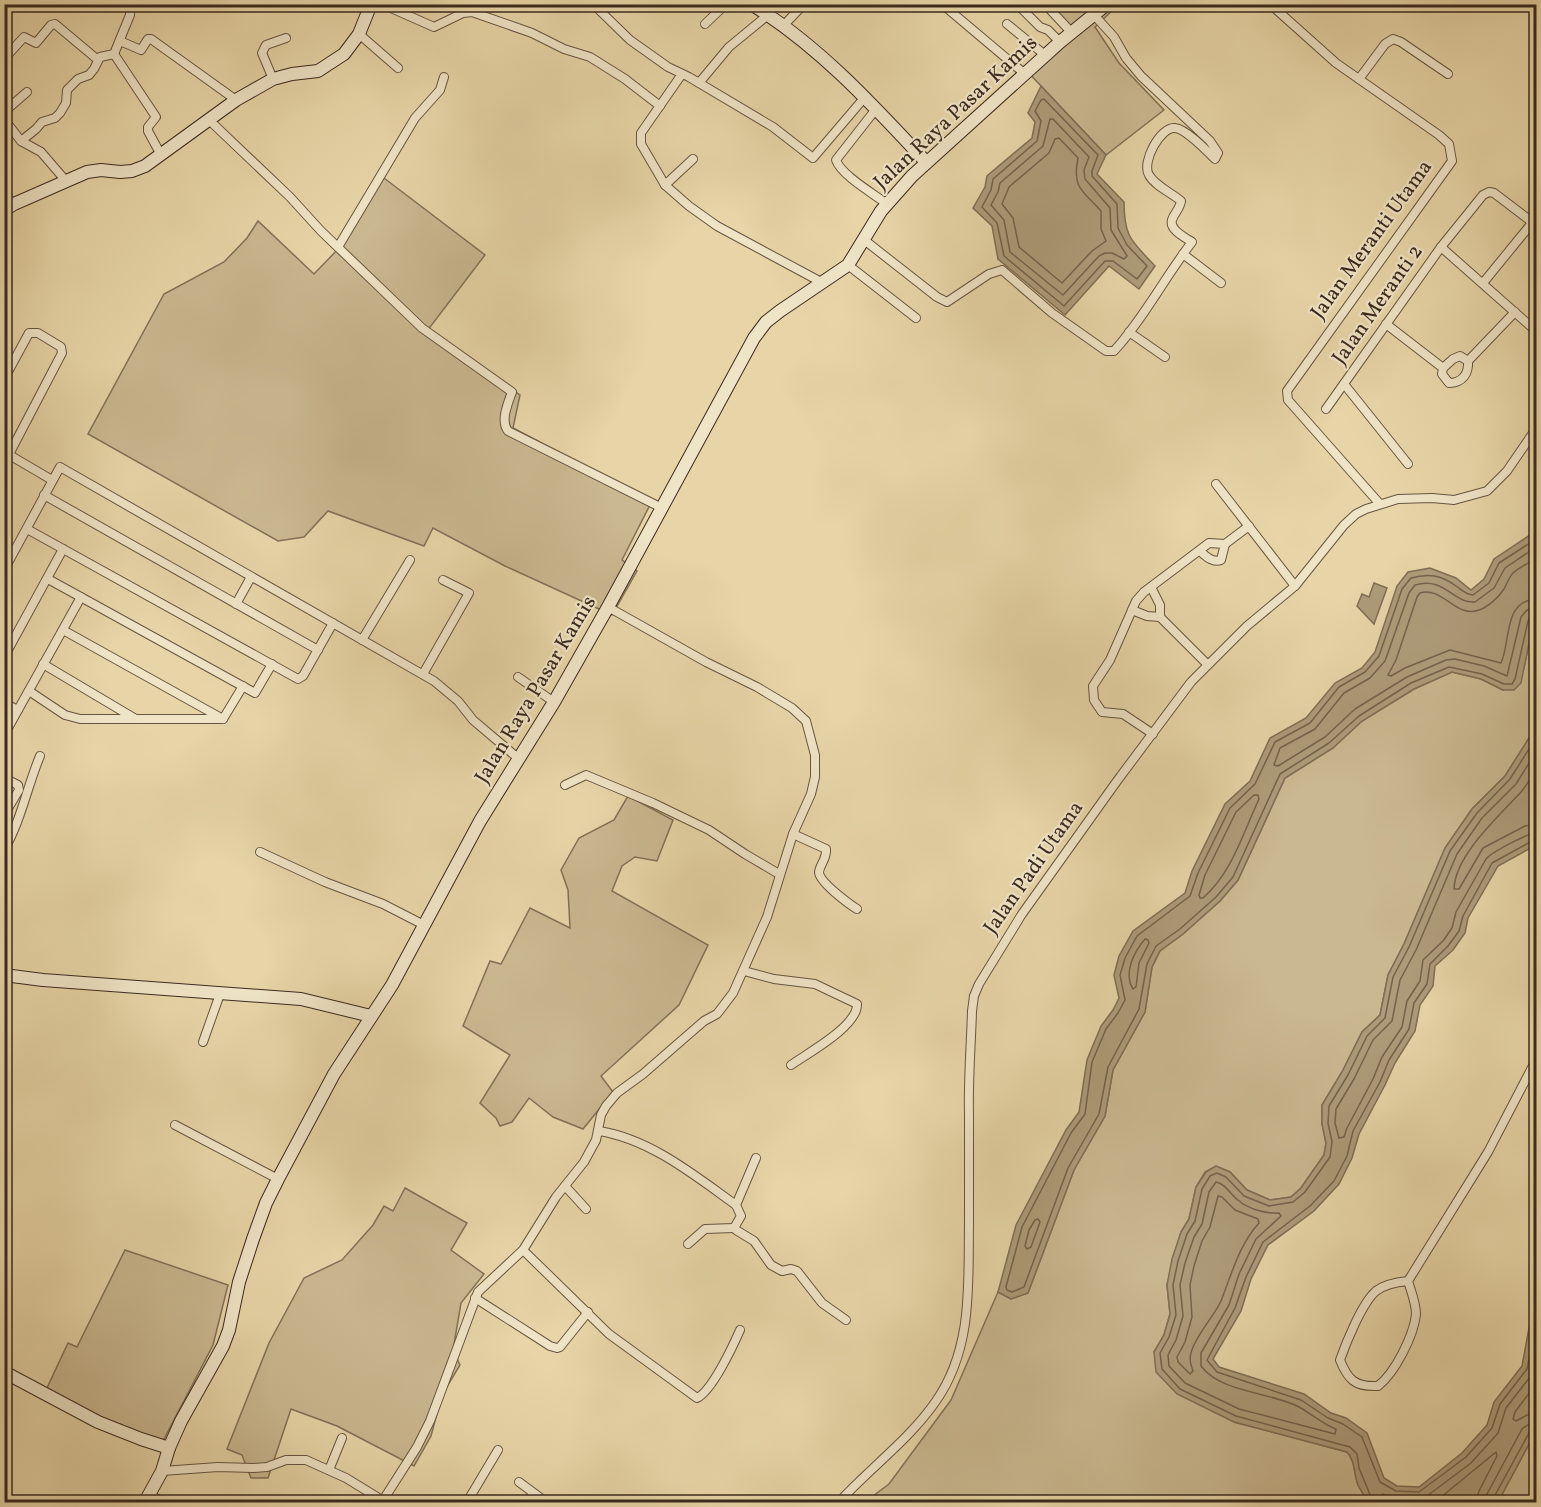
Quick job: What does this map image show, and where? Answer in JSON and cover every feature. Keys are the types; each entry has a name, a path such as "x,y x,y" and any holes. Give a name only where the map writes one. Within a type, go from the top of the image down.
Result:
{"main road":[{"path":"9,207 87,172 132,171 145,166 208,119 273,79 318,71 344,54 359,34 371,4"},
{"path":"751,4 783,26 865,98 926,162"},
{"name":"Jalan Raya Pasar Kamis","path":"148,1499 162,1471 169,1448 199,1387 223,1346 229,1330 239,1282 253,1239 266,1203 278,1179 334,1074 392,985 480,821 554,702 608,607 754,338 766,322 848,265 887,204 926,162 1045,55 1107,4"},
{"path":"4,975 43,980 301,999 371,1016"},
{"path":"4,1372 98,1422 169,1448"}],"street":[{"path":"114,54 130,15 130,9 126,4"},
{"path":"159,4 165,7 169,4"},
{"path":"382,4 434,27 463,13 472,12 531,33 564,49 590,57 625,79 660,106"},
{"path":"593,4 630,40 668,67 773,127 813,158 865,98"},
{"path":"705,24 726,4"},
{"path":"783,26 804,4"},
{"path":"942,4 1025,74"},
{"path":"1017,4 1040,27 1060,42"},
{"path":"1046,4 1072,33"},
{"name":"Jalan Meranti Utama","path":"1270,4 1336,63 1449,144 1452,161 1287,391 1288,400 1379,503"},
{"path":"699,83 729,47 768,15"},
{"path":"863,239 944,301 951,300 989,274 1002,270 1052,313 1108,352 1114,351 1192,242 1174,229 1172,222 1181,201 1148,174 1147,165 1150,152 1170,128 1182,130 1215,159 1217,150 1141,76 1095,16"},
{"path":"4,59 24,37 36,44 54,24 98,60"},
{"path":"1007,24 1045,55"},
{"path":"359,34 398,68"},
{"path":"273,79 262,53 266,45 286,38"},
{"path":"120,41 141,50 148,39 151,39 236,100"},
{"path":"1359,79 1385,44 1393,39 1448,74"},
{"path":"21,141 42,122 55,118 60,113 66,103 67,90 78,79 88,75 97,66 98,60 103,56 114,54"},
{"path":"114,54 156,117 148,127 148,131 162,155"},
{"path":"682,74 641,133 640,139 646,155 665,185 717,226 823,283"},
{"path":"338,247 415,118 440,90 444,76"},
{"path":"4,112 27,92"},
{"path":"876,109 836,160 838,166 848,175 887,204"},
{"path":"4,119 21,141 41,152 66,181"},
{"path":"208,119 422,328 512,392 504,422 508,431 662,508"},
{"path":"665,185 693,159"},
{"name":"Jalan Meranti 2","path":"1326,409 1441,247 1483,195 1489,192 1494,193 1535,222"},
{"path":"4,194 9,207"},
{"path":"1484,283 1535,222"},
{"path":"1441,247 1536,331"},
{"path":"1183,254 1221,283"},
{"path":"848,265 916,318"},
{"path":"1468,361 1515,312"},
{"path":"1386,324 1443,368"},
{"path":"1129,332 1165,357"},
{"path":"4,379 30,333 38,333 61,347 62,354 7,453 4,464"},
{"path":"1460,356 1468,361 1469,368 1464,378 1457,383 1449,383 1444,379 1443,368 1452,359 1460,356"},
{"name":"Jalan Meranti 2","path":"1344,384 1408,464"},
{"name":"Jalan Padi Utama","path":"839,1503 917,1424 936,1401 952,1374 963,1340 970,1277 969,1103 972,1011 976,990 1022,914 1191,682 1247,627 1295,586 1344,525 1356,514 1379,503 1398,498 1454,500 1487,491 1507,471 1536,431"},
{"path":"7,453 52,480"},
{"path":"4,570 60,467 423,675 449,693 473,720 519,759"},
{"path":"1216,484 1295,586"},
{"path":"45,495 318,650"},
{"path":"1200,551 1216,562 1223,557 1226,544 1249,526"},
{"path":"27,529 298,678 301,678 333,623"},
{"path":"1153,734 1123,714 1102,712 1094,700 1093,686 1110,660 1132,610 1144,592 1209,543 1226,544"},
{"path":"4,657 63,549"},
{"path":"362,640 410,560"},
{"path":"236,604 251,577"},
{"path":"48,579 255,693 272,664"},
{"path":"423,675 470,593 443,580"},
{"path":"1151,587 1160,605 1160,617"},
{"path":"4,735 81,597"},
{"path":"162,1471 218,1467 253,1468 295,1459 306,1460 329,1470 383,1502 417,1447 430,1421 475,1298 488,1281 523,1250 547,1210 584,1162 599,1131 601,1115 611,1099 722,1009 744,970 767,917 793,834 811,794 815,777 815,754 806,721 792,708 757,687 706,662 608,607"},
{"path":"1132,610 1147,616 1160,617 1207,664"},
{"path":"63,630 223,719"},
{"path":"43,664 134,718"},
{"path":"518,677 554,702"},
{"path":"223,719 243,686"},
{"path":"29,691 73,718 223,719"},
{"path":"4,703 18,710"},
{"path":"4,850 13,835 40,756"},
{"path":"565,785 586,775 710,830 779,874"},
{"path":"4,778 18,785 19,790 4,815"},
{"path":"793,834 826,849 826,857 819,871 821,877 840,897 857,909"},
{"path":"260,852 325,882 383,904 424,925"},
{"path":"744,970 774,979 815,984 857,1004 857,1010 843,1029 791,1065"},
{"path":"202,1042 220,994"},
{"path":"1408,1281 1395,1282 1376,1292 1356,1323 1340,1360 1346,1375 1357,1384 1378,1386 1387,1379 1397,1362 1413,1328 1416,1312 1408,1281 1483,1160 1536,1060"},
{"path":"175,1125 278,1179"},
{"path":"599,1131 642,1144 736,1205 741,1216 734,1228"},
{"path":"736,1205 756,1158"},
{"path":"565,1186 586,1209"},
{"path":"688,1244 705,1229 734,1228 754,1241 771,1265 782,1271 797,1270 822,1303 846,1320"},
{"path":"523,1250 609,1334 697,1398 703,1394 711,1382 740,1330"},
{"path":"475,1298 550,1346 557,1348 588,1312"},
{"path":"329,1470 342,1438"},
{"path":"467,1503 498,1450"},
{"path":"519,1482 546,1503"},
{"path":"528,1503 533,1493"},
{"path":"148,1499 164,1503"}],"shaded area":[{"path":"1041,5 1118,5 1095,27 1119,63 1164,110 1106,155 1025,69 1067,29"},
{"path":"380,175 485,255 427,331 520,395 513,428 652,501 622,560 637,571 612,615 505,566 433,528 424,546 328,511 304,537 278,541 88,434 164,294 224,262 247,238 258,221 314,274 341,246"},
{"path":"1536,608 1536,727 1505,776 1472,809 1445,848 1404,944 1388,975 1380,1015 1362,1032 1322,1105 1322,1124 1326,1143 1324,1155 1301,1188 1291,1197 1270,1200 1247,1190 1230,1172 1216,1166 1205,1172 1196,1187 1189,1219 1181,1232 1167,1285 1170,1314 1164,1335 1154,1352 1234,1422 1347,1452 1353,1463 1358,1485 1369,1502 865,1502 889,1484 951,1400 998,1292 1011,1299 1028,1293 1074,1170 1105,1116 1113,1070 1145,1012 1152,967 1160,951 1220,901 1238,880 1285,778 1333,748 1362,721 1414,689 1452,672 1481,679 1503,690 1524,668"},
{"path":"628,796 673,820 657,861 635,857 622,866 612,891 708,945 679,1005 601,1076 613,1092 583,1129 553,1117 529,1098 512,1122 500,1126 496,1118 480,1103 510,1055 463,1026 490,961 501,964 530,908 570,928 568,890 561,870 579,838 614,820"},
{"path":"405,1188 467,1223 451,1250 484,1274 461,1303 453,1350 460,1365 442,1395 431,1436 414,1466 337,1426 291,1409 268,1478 251,1478 242,1455 227,1449 269,1343 304,1278 342,1260 373,1225 384,1206 393,1211"},
{"path":"125,1250 228,1285 213,1345 163,1441 106,1422 47,1388 68,1343 77,1347"},
{"path":"1536,1431 1536,1502 1498,1502"}],"water":[{"path":"1041,86 1106,155 1097,174 1124,202 1124,214 1131,238 1155,266 1139,289 1109,266 1065,315 998,259 992,226 973,208 985,187 987,176 1032,138 1035,122 1028,113"},
{"path":"1536,531 1536,608 1521,683 1514,690 1503,690 1481,679 1452,672 1414,689 1362,721 1333,748 1285,778 1238,880 1220,901 1160,951 1152,967 1145,1012 1113,1070 1105,1116 1074,1170 1028,1293 1011,1299 998,1292 1016,1225 1066,1130 1079,1112 1087,1060 1101,1026 1119,998 1114,975 1119,956 1133,931 1185,893 1192,871 1225,804 1250,781 1270,738 1306,718 1335,683 1362,668 1375,652 1397,586 1408,572 1430,568 1456,578 1471,590 1484,579 1494,559"},
{"path":"1374,583 1387,588 1374,624 1357,606 1362,594 1369,597"},
{"path":"1536,727 1536,845 1498,866 1468,918 1465,933 1453,950 1435,966 1433,986 1420,1005 1415,1031 1395,1063 1359,1134 1352,1158 1339,1184 1314,1211 1268,1245 1251,1279 1241,1311 1213,1359 1219,1367 1304,1394 1331,1413 1346,1418 1367,1433 1384,1478 1397,1486 1419,1487 1462,1453 1487,1425 1494,1402 1522,1366 1529,1328 1536,1312 1536,1431 1498,1502 1369,1502 1358,1485 1353,1463 1347,1452 1234,1422 1177,1394 1156,1372 1154,1352 1164,1335 1170,1314 1167,1285 1172,1259 1181,1232 1189,1219 1196,1187 1206,1172 1216,1166 1230,1172 1247,1190 1270,1200 1291,1197 1301,1188 1324,1155 1326,1143 1322,1124 1322,1105 1362,1032 1380,1015 1388,975 1404,944 1445,848 1472,809 1505,776"}]}
